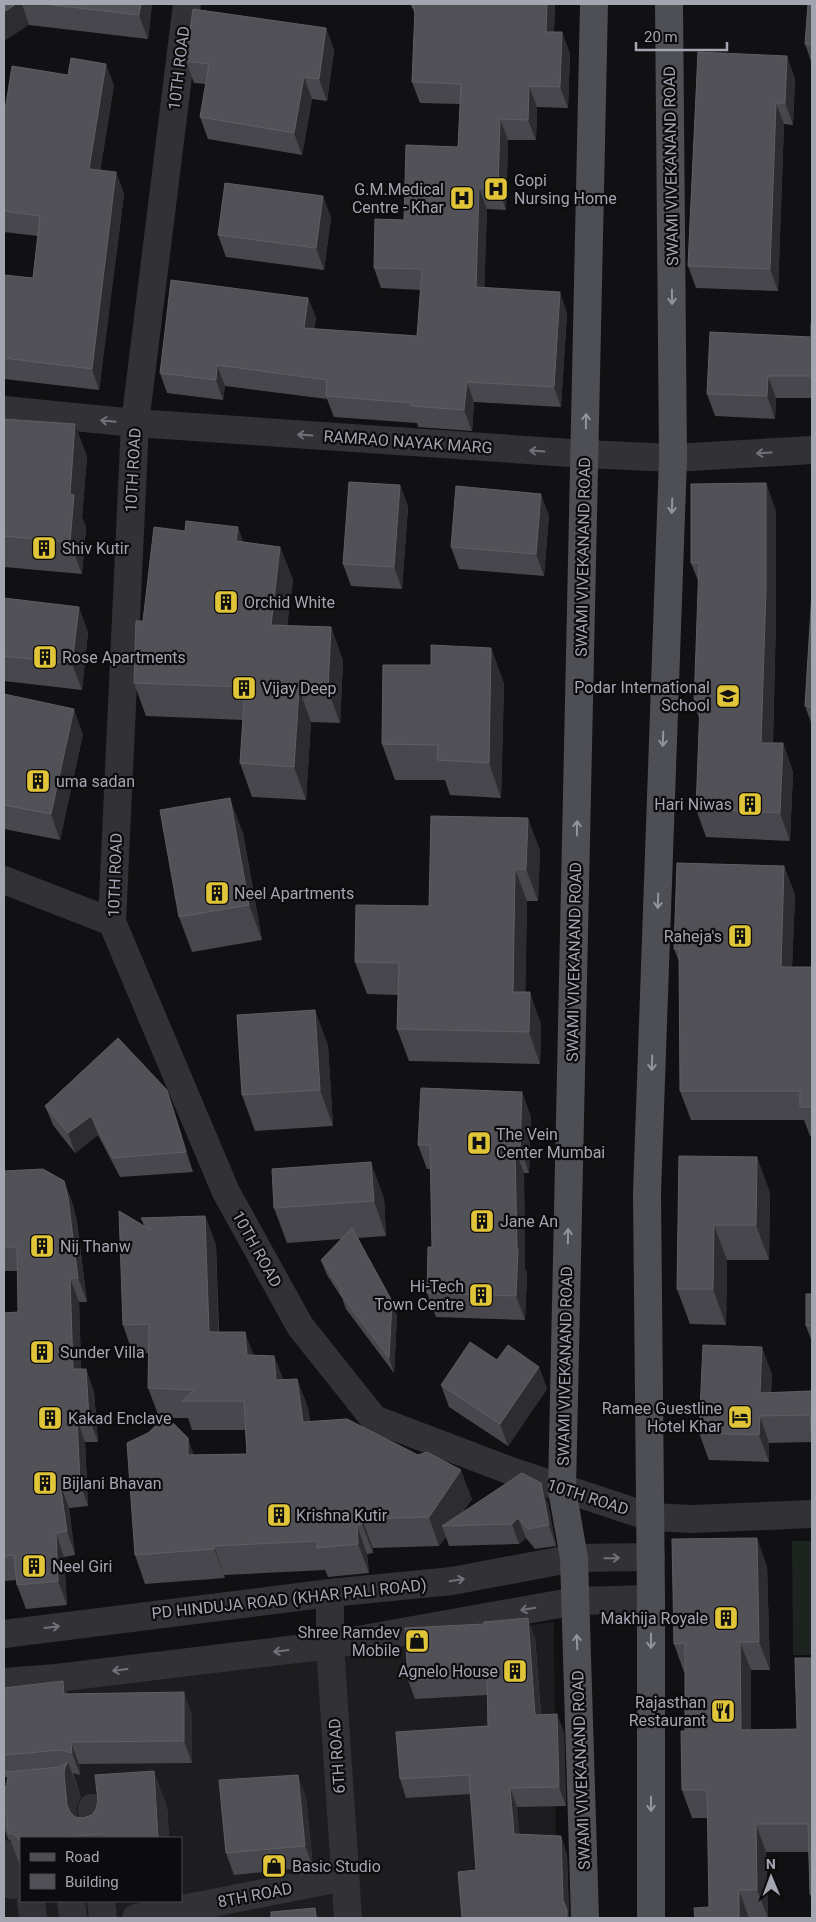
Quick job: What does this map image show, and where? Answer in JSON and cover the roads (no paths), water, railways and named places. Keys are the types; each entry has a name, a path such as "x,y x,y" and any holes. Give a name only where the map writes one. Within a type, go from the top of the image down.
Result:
{"main road":[{"name":"SWAMI VIVEKANAND ROAD","path":"585,1918 574,1558 562,1490 594,4"},
{"name":"SWAMI VIVEKANAND ROAD","path":"650,1918 651,1557 647,1193 674,458 670,4"}],"street":[{"name":"10TH ROAD","path":"188,4 135,423 112,922 226,1192 300,1326 374,1419 562,1490 650,1517 694,1519 812,1514"},
{"name":"RAMRAO NAYAK MARG","path":"4,410 135,423 585,454 674,458 812,450"},
{"path":"4,880 112,922"},
{"name":"PD HINDUJA ROAD (KHAR PALI ROAD)","path":"4,1634 330,1593 452,1581 574,1558 651,1557"},
{"name":"6TH ROAD","path":"330,1593 330,1645 348,1918"},
{"path":"4,1682 56,1678 330,1645 576,1601 651,1600"},
{"path":"92,1808 95,1837"},
{"path":"4,1854 7,1882 12,1885 20,1884"},
{"name":"8TH ROAD","path":"136,1918 225,1910 345,1877"},
{"path":"31,1902 32,1918"},
{"path":"72,1902 73,1918"},
{"path":"101,1902 103,1918"}],"place":[{"name":"Gopi Nursing Home","path":"496,189"},
{"name":"G.M.Medical Centre - Khar","path":"462,198"},
{"name":"Shiv Kutir","path":"44,548"},
{"name":"Orchid White","path":"226,602"},
{"name":"Rose Apartments","path":"45,657"},
{"name":"Vijay Deep","path":"244,688"},
{"name":"Podar International School","path":"728,696"},
{"name":"uma sadan","path":"38,781"},
{"name":"Hari Niwas","path":"750,804"},
{"name":"Neel Apartments","path":"217,893"},
{"name":"Raheja's","path":"740,936"},
{"name":"The Vein Center Mumbai","path":"479,1143"},
{"name":"Jane An","path":"482,1221"},
{"name":"Nij Thanw","path":"42,1246"},
{"name":"Hi-Tech Town Centre","path":"481,1295"},
{"name":"Sunder Villa","path":"42,1352"},
{"name":"Ramee Guestline Hotel Khar","path":"740,1417"},
{"name":"Kakad Enclave","path":"50,1418"},
{"name":"Bijlani Bhavan","path":"45,1483"},
{"name":"Krishna Kutir","path":"279,1515"},
{"name":"Neel Giri","path":"34,1566"},
{"name":"Makhija Royale","path":"726,1618"},
{"name":"Shree Ramdev Mobile","path":"417,1641"},
{"name":"Agnelo House","path":"515,1671"},
{"name":"Rajasthan Restaurant","path":"723,1711"},
{"name":"Basic Studio","path":"274,1866"}]}
